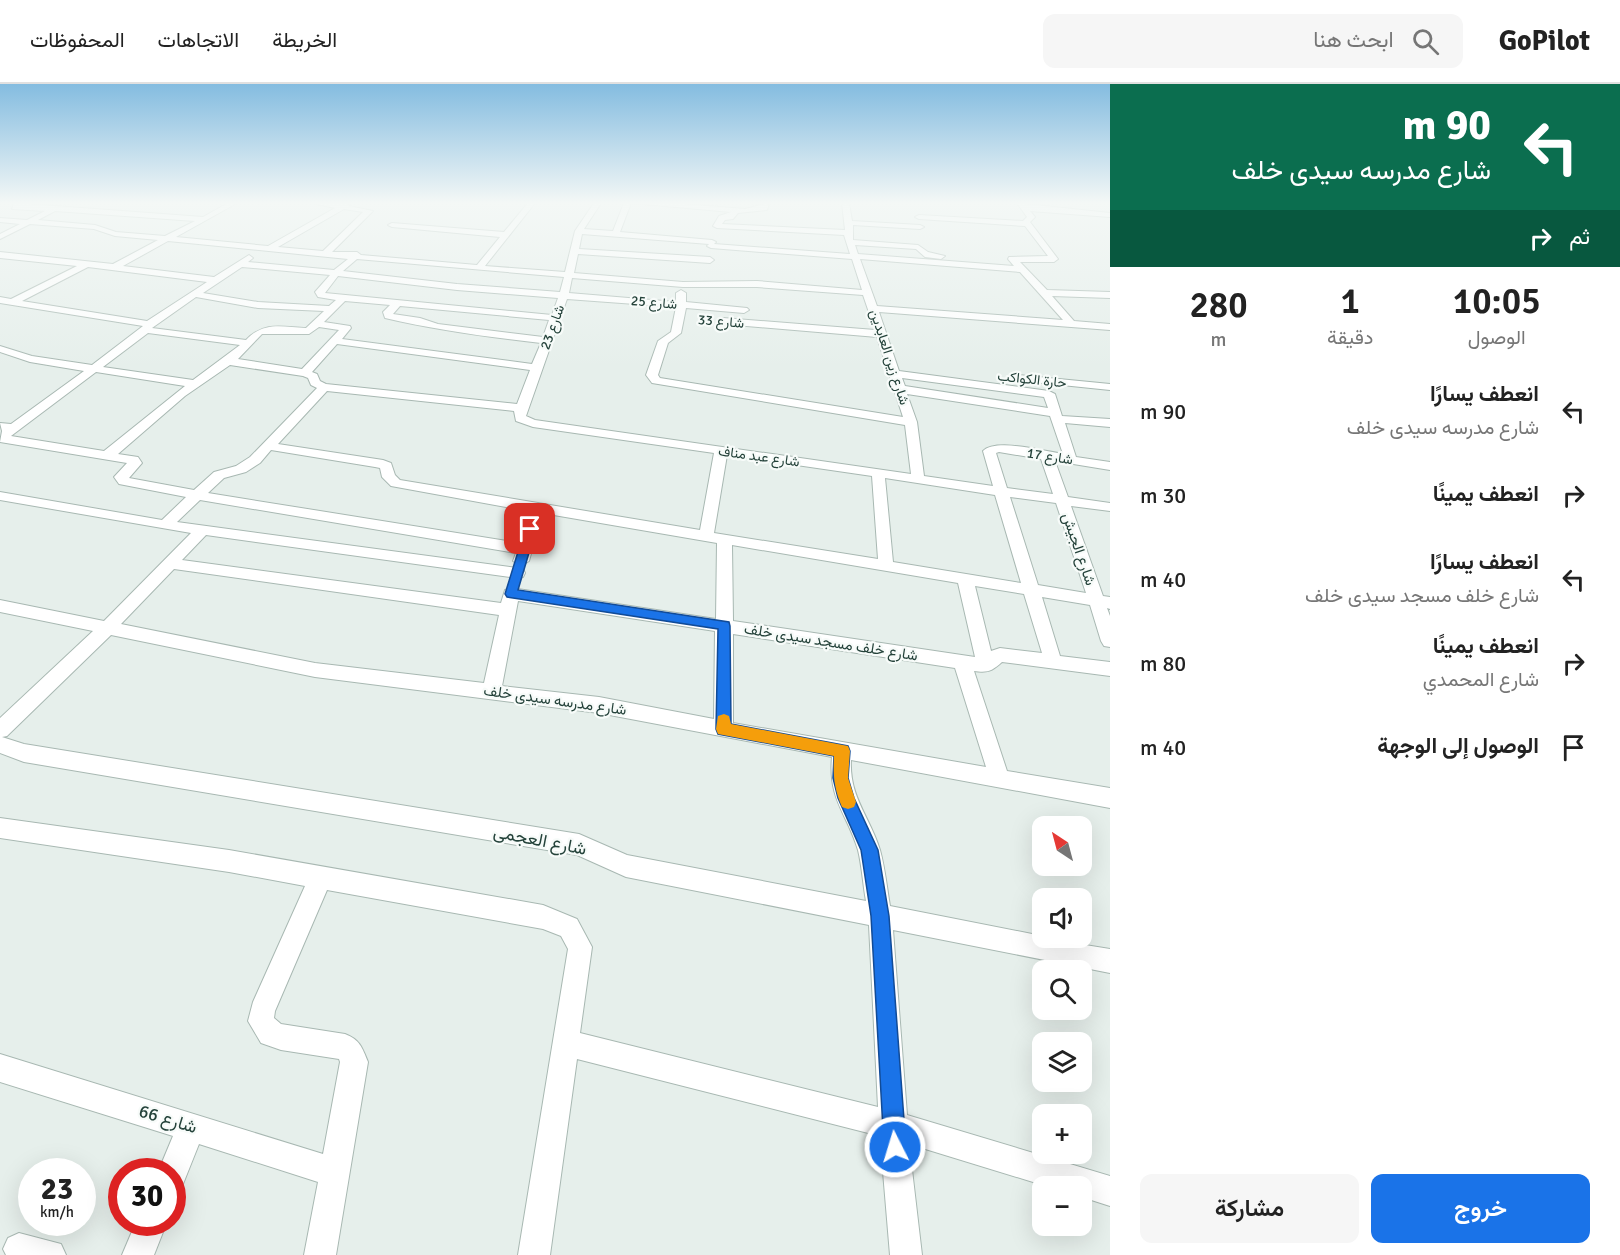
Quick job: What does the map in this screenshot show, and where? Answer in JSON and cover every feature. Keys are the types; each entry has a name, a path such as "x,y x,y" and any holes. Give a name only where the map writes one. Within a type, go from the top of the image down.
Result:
{"street":[{"path":"8,265 24,258 215,280"},
{"path":"114,267 132,258"},
{"path":"251,258 147,327 97,368 7,428 4,439 135,461 121,477 124,481 524,549"},
{"path":"354,258 336,273 320,293 343,298 556,318"},
{"path":"382,258 479,268 706,284 746,298"},
{"path":"479,268 487,258"},
{"name":"شارع 23","path":"521,413 564,294 572,258"},
{"path":"678,258 710,260 706,284"},
{"name":"شارع زين العابدين","path":"857,258 911,422 918,478"},
{"path":"866,258 1021,269"},
{"path":"973,258 1012,260 1053,258"},
{"path":"1012,260 1033,279 1071,324"},
{"path":"14,301 85,264"},
{"name":"شارع 25","path":"241,264 456,287 564,294 679,314 746,298"},
{"path":"684,283 676,333 663,341 652,375 656,381 911,422"},
{"path":"743,323 746,298 758,284 869,293"},
{"path":"1045,293 1110,295"},
{"path":"195,294 258,305 332,309"},
{"path":"108,455 195,384 237,355 246,343 263,330 302,333 309,331 343,298"},
{"path":"0,300 246,343"},
{"path":"399,302 388,312 388,316 420,321 436,327 547,341"},
{"path":"560,306 584,308"},
{"path":"875,309 1110,327"},
{"name":"شارع 33","path":"711,320 882,334"},
{"path":"305,373 345,327 318,324"},
{"path":"335,341 537,368"},
{"path":"0,349 30,359 195,384"},
{"path":"165,525 219,475 250,464 324,387 315,382 313,376 305,373 227,361"},
{"name":"حارة الكواكب","path":"965,382 962,373 964,372 1110,387"},
{"path":"895,374 1049,394 1071,460"},
{"name":"شارع عبد مناف","path":"324,387 521,413 533,423 1110,507"},
{"path":"900,389 1110,423"},
{"path":"268,446 373,462 386,466 389,477 396,483 1103,602"},
{"name":"شارع 17","path":"1000,490 988,453 990,449 998,448 1110,466"},
{"path":"706,536 721,450"},
{"name":"شارع الجيش","path":"1047,456 1103,602 1109,637"},
{"path":"878,473 886,567"},
{"path":"1000,490 1053,662"},
{"path":"0,496 165,525 517,573"},
{"path":"492,690 509,602 536,508"},
{"path":"0,730 172,564 203,530"},
{"path":"723,729 725,539"},
{"name":"شارع خلف مسجد سيدى خلف","path":"172,564 724,626 986,665 1000,655 1110,669"},
{"path":"965,580 986,665"},
{"name":"شارع مدرسه سيدى خلف","path":"0,606 315,670 599,705 1110,798"},
{"path":"962,662 1000,778"},
{"name":"شارع العجمى","path":"0,745 24,753 579,845 626,866 1110,962"},
{"path":"842,751 840,778 846,798 869,850 880,916 893,1125 906,1255"},
{"path":"0,828 229,861 543,918 569,927 580,947 534,1255"},
{"path":"320,878 262,1011 261,1021 270,1034 345,1047 350,1051 354,1062 320,1255"},
{"path":"566,1043 893,1125 1110,1191"},
{"name":"شارع 66","path":"0,1068 335,1172"},
{"path":"179,1158 192,1127"},
{"path":"138,1255 146,1236"},
{"path":"19,1250 50,1255"}],"slow traffic":[{"path":"724,720 723,729 842,751 840,778 848,802"}],"route":[{"path":"530,529 511,594 724,626 723,729 842,751 840,778 846,798 857,818 869,850 880,916 895,1147"}]}
